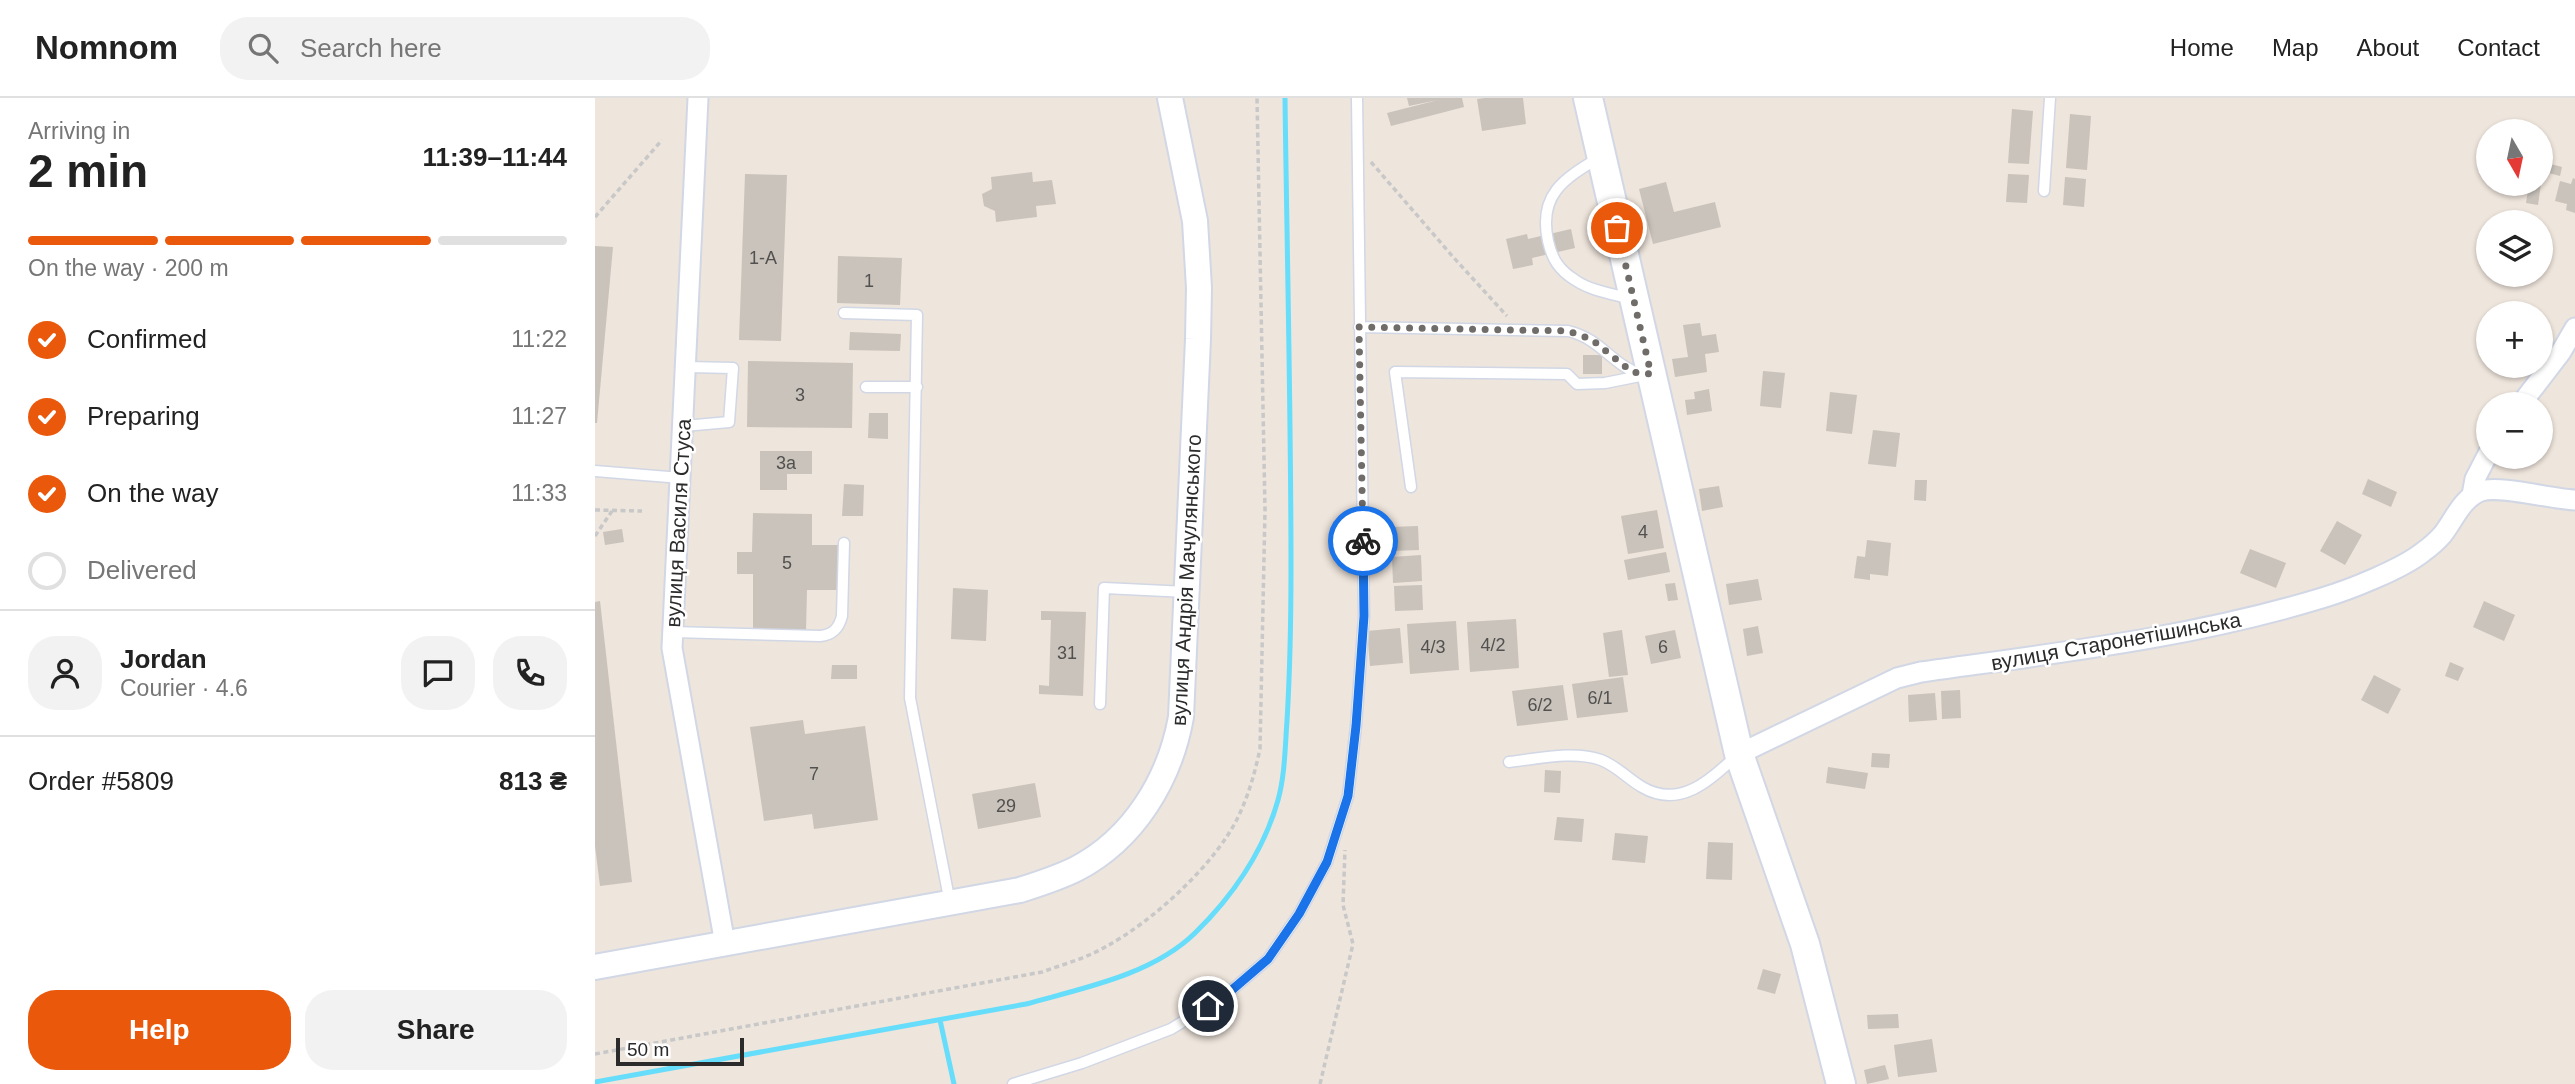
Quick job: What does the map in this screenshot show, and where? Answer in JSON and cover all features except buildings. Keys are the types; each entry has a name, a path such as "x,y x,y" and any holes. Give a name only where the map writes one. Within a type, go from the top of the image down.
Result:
{"main road":[{"path":"1588,98 1739,754 1805,944 1841,1084"}],"street":[{"name":"вулиця Василя Стуса","path":"698,98 672,648 725,944"},
{"name":"вулиця Андрія Мачулянського","path":"595,967 1020,890 1079,868 1129,827 1149,800 1166,771 1176,746 1185,677 1199,288 1195,221 1170,98"},
{"path":"2530,392 2561,352 2575,328"},
{"name":"вулиця Старонетішинська","path":"1739,754 1796,725 1909,675 2103,647 2276,612 2327,597 2420,555 2442,535 2472,495 2480,469"},
{"path":"2472,495 2483,490 2516,491 2575,500"}],"lane":[{"path":"1013,1084 1082,1063 1171,1029 1226,995 1268,959 1299,914 1327,862 1348,796 1364,616 1357,98"},
{"path":"2044,191 2050,98"},
{"path":"1601,157 1562,183 1550,198 1544,223 1552,258 1560,269 1576,281 1634,299"},
{"path":"844,313 918,315 910,698 950,903"},
{"path":"1359,327 1568,331 1581,334 1600,345 1632,372 1651,374"},
{"path":"684,426 729,422 733,368 687,367"},
{"path":"1411,486 1395,372 1566,374 1577,384 1605,383 1651,374"},
{"path":"866,387 917,387"},
{"path":"595,471 681,478"},
{"path":"672,632 820,636 831,634 839,626 842,616 844,543"},
{"path":"1100,704 1104,588 1188,592"},
{"path":"1509,762 1577,757 1601,760 1655,794 1669,796 1695,789 1739,754"}],"path":[{"path":"595,217 662,141"},
{"path":"1357,151 1375,164 1454,258 1520,330"},
{"path":"595,510 642,511"},
{"path":"595,537 612,511"},
{"path":"1320,1084 1353,944 1343,905 1345,850"}],"waterway":[{"path":"595,1082 1026,1004 1093,986 1138,970 1178,947 1209,919 1234,888 1256,854 1272,819 1280,790 1285,751 1290,664 1291,568 1285,98"},
{"path":"940,1020 954,1084"}],"way so far":[{"path":"1363,541 1359,327 1568,331 1591,339 1632,372 1651,374 1617,228"}],"route":[{"path":"1208,1006 1226,995 1268,959 1299,914 1327,862 1348,796 1356,726 1364,616 1363,541"}]}
